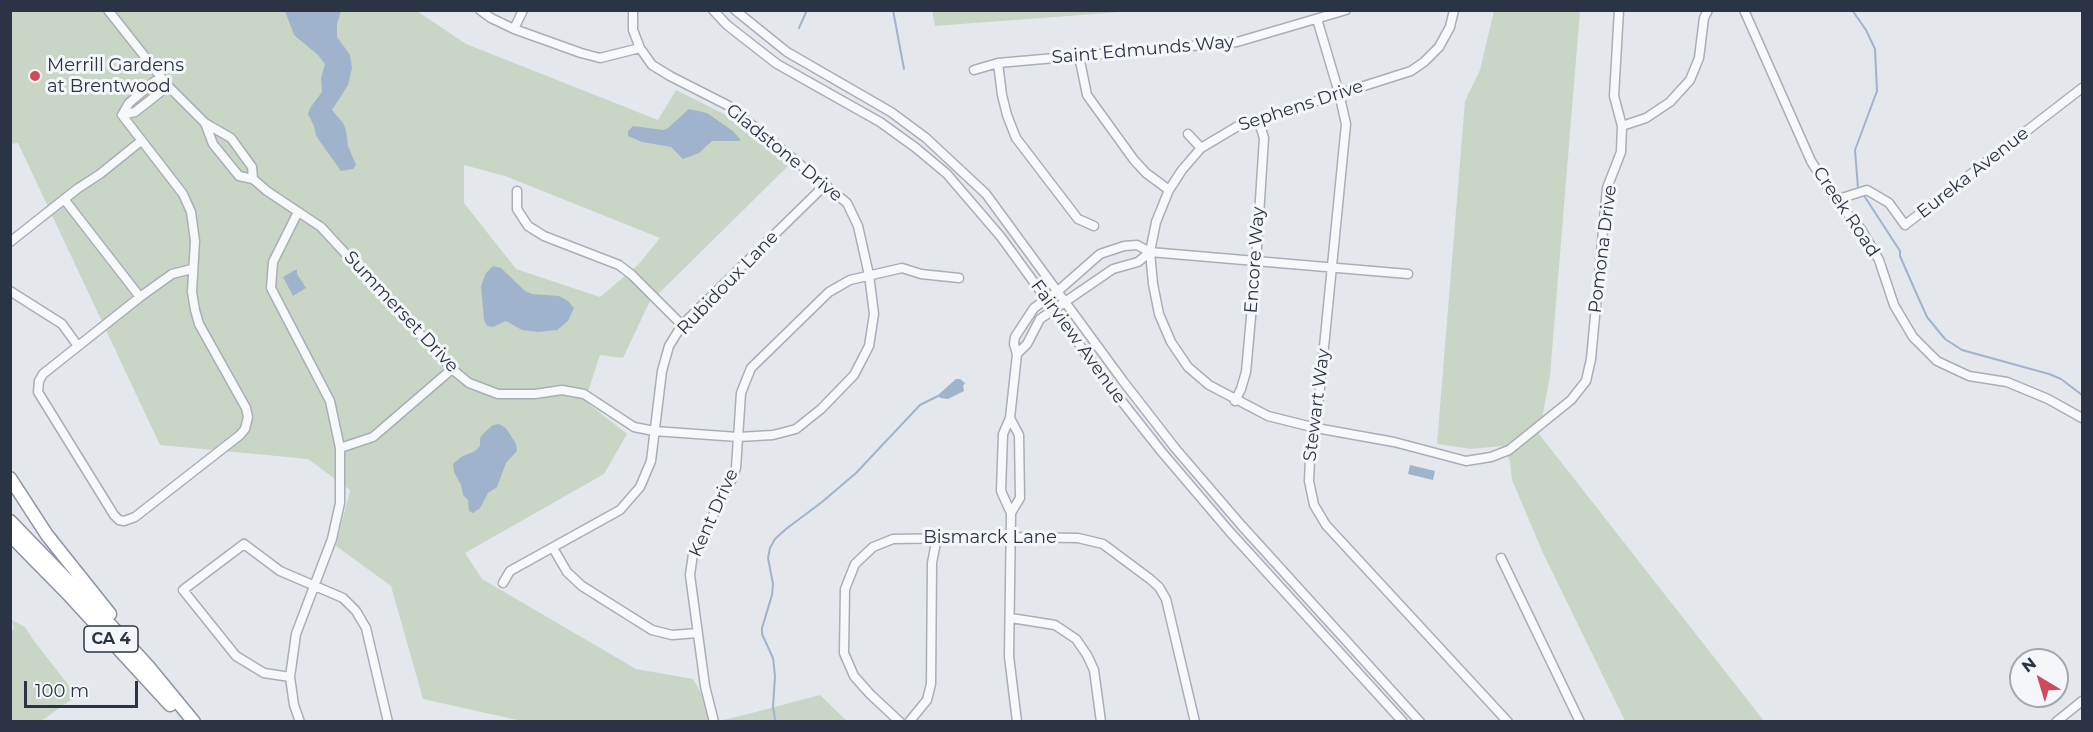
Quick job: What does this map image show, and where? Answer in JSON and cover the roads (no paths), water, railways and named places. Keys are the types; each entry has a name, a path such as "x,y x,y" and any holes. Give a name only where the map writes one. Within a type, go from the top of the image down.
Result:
{"highway":[{"path":"10,478 47,535 113,617 148,666"},
{"name":"CA 4","path":"10,521 148,666 194,722"},
{"name":"CA 4","path":"10,535 67,592 184,722"}],"street":[{"name":"Summerset Drive","path":"108,10 168,87 206,123 231,138 252,166 253,178"},
{"path":"480,10 514,29 600,58 640,48"},
{"path":"514,29 524,10"},
{"name":"Fairview Avenue","path":"713,10 727,25 777,64 880,122 916,147 946,174 1001,237 1105,380 1161,451 1230,532 1403,722"},
{"name":"Fairview Avenue","path":"735,10 787,52 881,106 926,138 986,194 1175,448 1249,534 1420,722"},
{"name":"Saint Edmunds Way","path":"974,70 998,63 1237,42 1346,10"},
{"name":"Sephens Drive","path":"1454,10 1450,27 1438,47 1424,62 1410,71 1238,126 1201,148 1169,190 1156,222 1150,252 1159,314 1172,342 1188,367 1209,386 1268,416 1316,428 1394,442 1466,461 1491,457"},
{"name":"Pomona Drive","path":"1491,457 1509,450 1571,400 1586,381 1591,359 1606,188 1621,152 1622,126 1614,96 1619,10"},
{"path":"1622,126 1646,118 1670,102 1690,80 1699,58 1704,18 1708,10"},
{"name":"Creek Road","path":"1744,10 1811,161 1835,200 1861,229 1879,260 1894,305 1913,337 1937,362 1969,376 2007,382 2048,399 2082,418"},
{"name":"Gladstone Drive","path":"633,11 633,30 640,48 652,65 729,106 847,203 858,226 869,275 874,314 869,346 854,375 821,409 796,429 773,435 738,437"},
{"name":"Stewart Way","path":"1317,19 1346,124 1316,428 1310,459 1309,482 1314,505 1326,525 1508,722"},
{"path":"1079,56 1087,94 1134,160 1146,173 1169,190"},
{"path":"998,63 1002,95 1016,138 1078,219 1095,226"},
{"path":"122,115 129,103 160,77"},
{"path":"122,115 135,112 168,87"},
{"name":"Eureka Avenue","path":"1835,200 1867,190 1888,203 1905,225 2082,88"},
{"path":"136,97 143,106"},
{"path":"122,115 183,194 191,212 195,241 192,292 199,324 246,408 247,424 240,435 130,520 120,520 114,515 38,392 39,381 43,374 140,297 172,274 192,269"},
{"name":"Encore Way","path":"1235,401 1246,372 1256,262 1264,138 1258,119"},
{"name":"Summerset Drive","path":"206,123 213,144 239,176 253,178 267,191 321,227 452,369 469,383 498,394 535,394 562,390 584,394 634,427 654,431 738,437"},
{"path":"1188,134 1201,148"},
{"path":"10,242 141,141"},
{"name":"Rubidoux Lane","path":"504,583 510,571 620,510 640,487 651,461 662,371 669,346 682,325 825,185"},
{"path":"517,191 517,209 528,226 544,236 619,265 682,325"},
{"path":"64,200 140,297"},
{"path":"298,212 273,262 272,288 330,401 340,448 340,502 332,539 296,634 290,677 294,705 300,722"},
{"path":"1017,722 1011,679 1011,513 1000,491 1003,434 1010,418 1017,354 1014,344 1015,337 1034,308 1058,291 1100,254 1124,246 1137,245 1150,252 1408,274"},
{"path":"1017,354 1027,344 1040,319 1113,269 1138,262 1150,252"},
{"name":"Kent Drive","path":"714,722 705,686 690,575 693,554 733,477 741,393 751,368 829,292 850,280 902,268 921,274 959,278"},
{"path":"10,291 62,324 78,346"},
{"path":"340,448 373,437 452,369"},
{"path":"1010,418 1019,435 1020,498 1011,513"},
{"path":"909,722 927,700 931,684 932,563 937,537"},
{"name":"Bismarck Lane","path":"900,722 854,676 844,654 844,589 855,564 873,547 893,538 1011,537 1078,538 1103,544 1159,588 1167,599 1195,722"},
{"path":"290,677 264,672 236,656 183,590 244,544 280,571 343,598 356,611 366,628 388,722"},
{"path":"553,548 567,572 582,586 652,630 672,635 698,633"},
{"path":"1501,558 1580,722"},
{"path":"1011,618 1055,625 1076,639 1094,670 1101,722"},
{"path":"2056,722 2082,701"}],"water":[{"path":"285,11 341,11 337,24 337,37 350,55 352,68 348,85 332,110 346,130 348,146 356,165 353,169 341,171 316,136 308,114 322,92 321,78 325,64 294,35"},
{"path":"689,109 707,113 733,131 740,141 712,141 699,153 683,159 671,147 642,142 628,136 628,131 633,126 663,130 668,128"},
{"path":"493,266 501,268 525,291 532,294 559,296 568,301 574,308 568,321 557,330 538,332 522,330 506,321 493,327 487,326 484,320 481,286 486,273"},
{"path":"295,270 306,288 293,296 283,277"},
{"path":"956,379 965,383 964,391 948,399 940,398 938,395"},
{"path":"499,424 506,428 516,444 517,451 506,463 497,487 488,493 480,508 473,513 469,511 468,500 463,495 453,464 461,457 475,451 480,446 480,438 484,433 493,425"},
{"path":"1410,465 1435,471 1433,480 1408,474"}],"waterway":[{"path":"799,28 807,10"},
{"path":"893,10 904,69"},
{"path":"1852,10 1866,30 1875,49 1877,91 1855,150 1860,190"},
{"path":"1863,194 1900,251 1900,256 1927,317 1945,339 1962,350 2049,374 2061,379 2082,395"},
{"path":"775,719 773,658 762,634 772,595 773,584 768,558 770,548 775,539 786,529 856,473 920,405 938,396"}],"place":[{"name":"Merrill Gardens at Brentwood","path":"35,76"}]}
